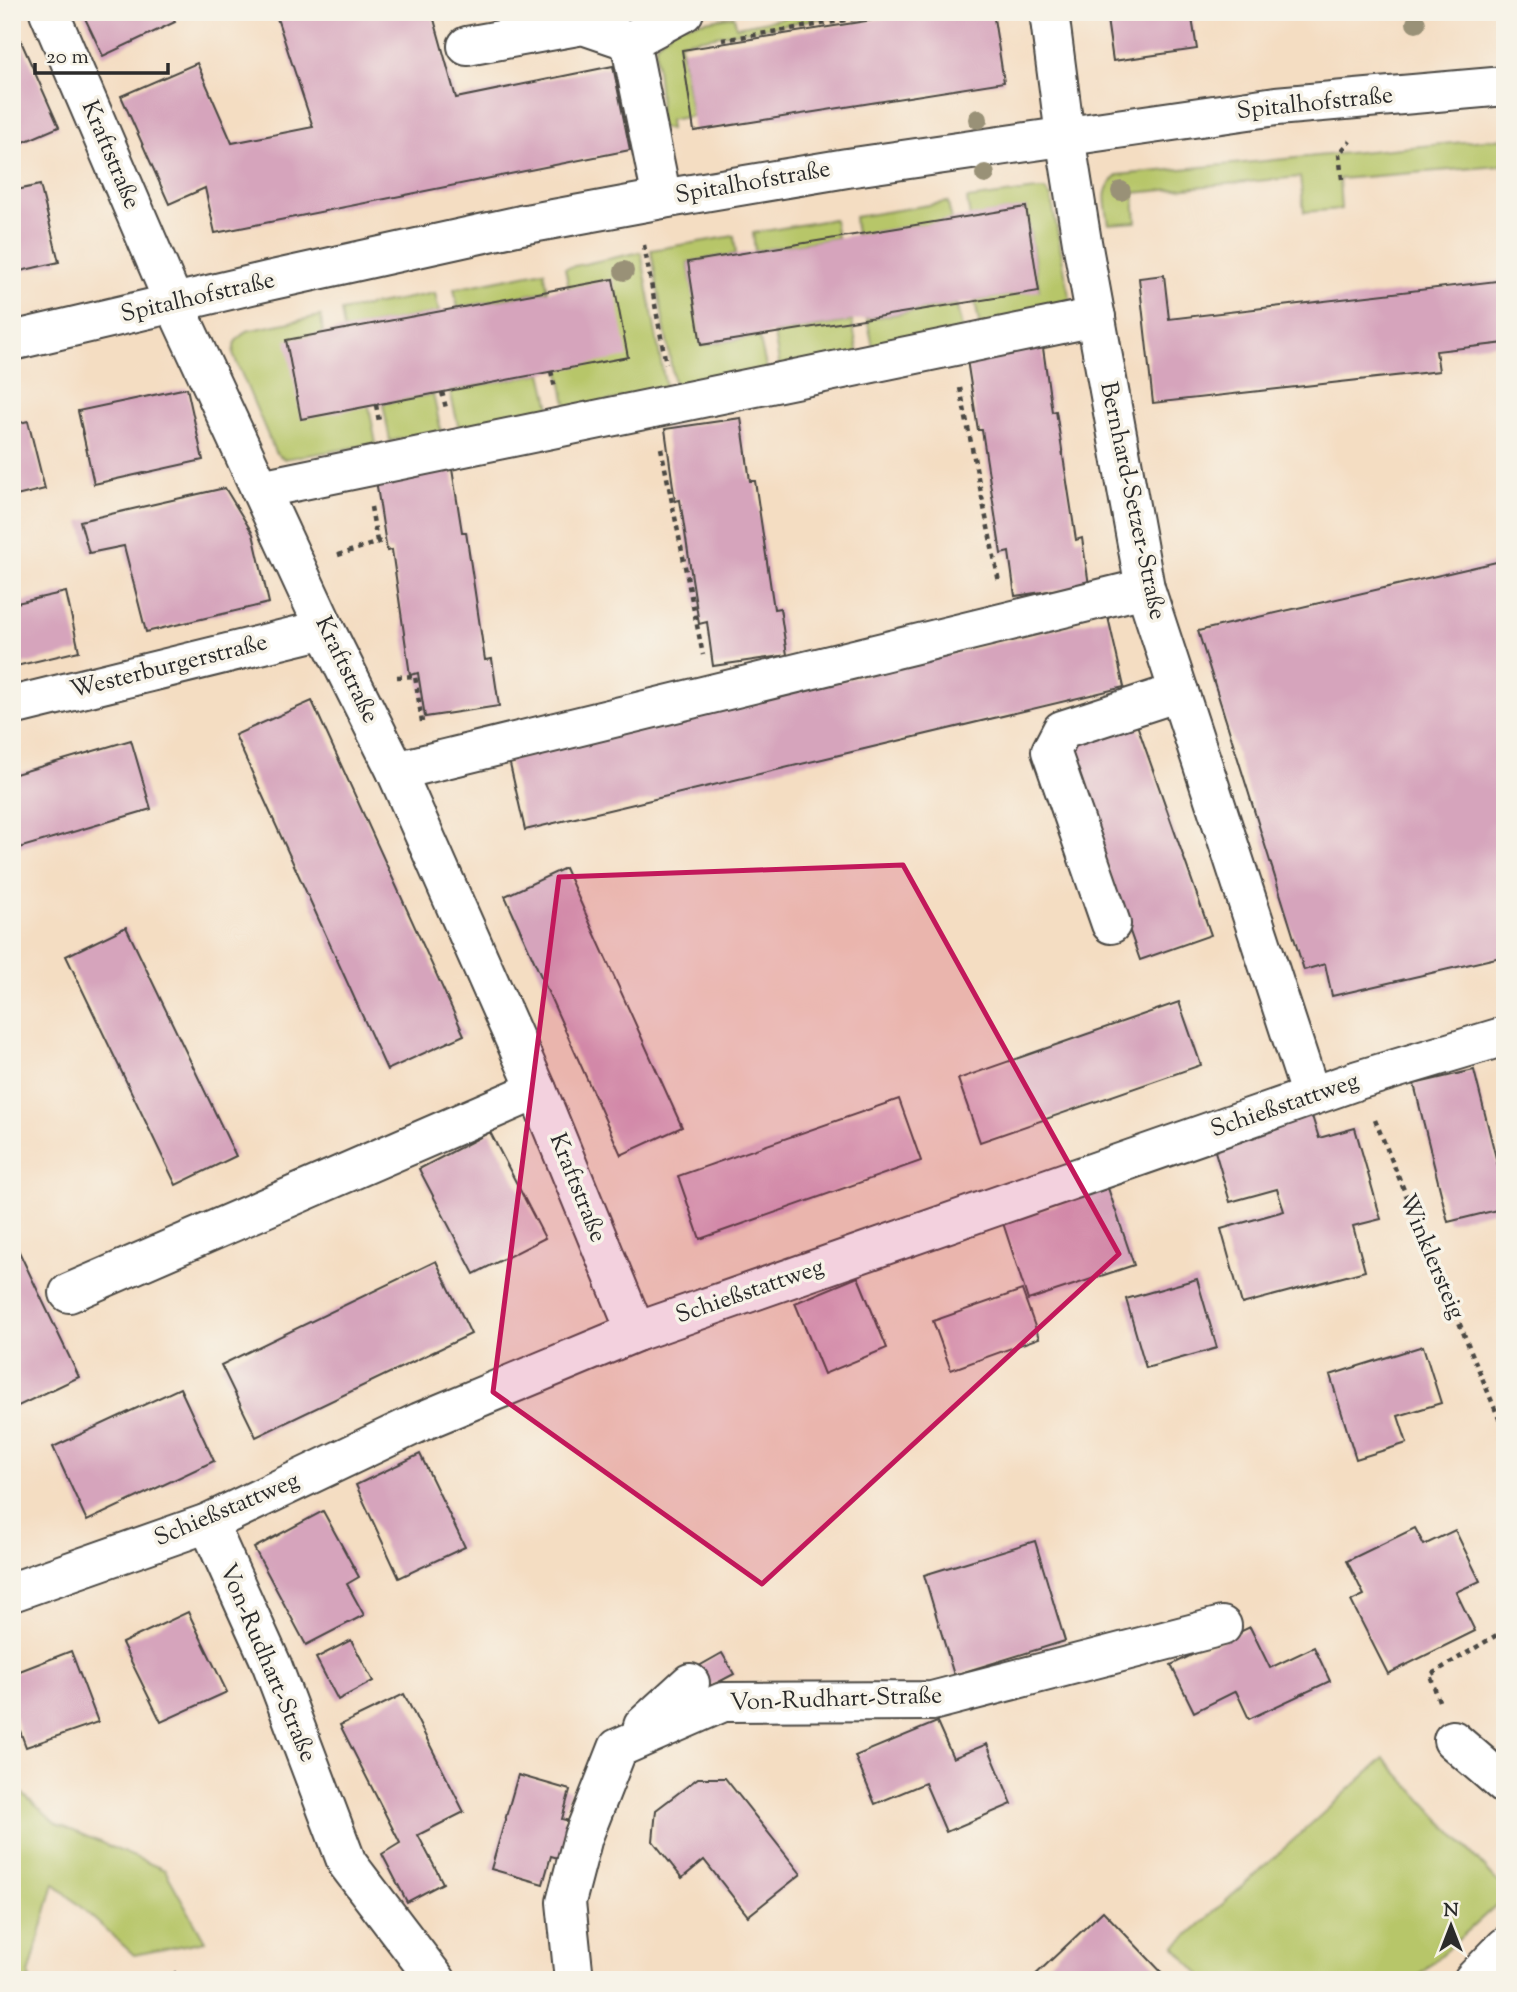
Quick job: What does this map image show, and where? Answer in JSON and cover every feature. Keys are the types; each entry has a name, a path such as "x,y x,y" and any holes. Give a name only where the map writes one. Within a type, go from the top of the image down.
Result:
{"street":[{"name":"Kraftstraße","path":"49,12 174,303 325,629 396,771 537,1090 636,1332"},
{"path":"467,46 583,25 630,41 684,12"},
{"name":"Bernhard-Setzer-Straße","path":"1049,12 1065,136 1145,588 1311,1096"},
{"path":"630,41 649,201"},
{"name":"Spitalhofstraße","path":"12,341 508,228 649,201 847,168 1276,106 1505,86"},
{"path":"260,489 1096,317"},
{"path":"396,771 1145,588"},
{"name":"Westerburgerstraße","path":"12,706 325,629"},
{"path":"1111,924 1051,751 1062,730 1179,692"},
{"name":"Schießstattweg","path":"12,1591 208,1523 420,1422 636,1332 1311,1096 1505,1036"},
{"path":"69,1293 537,1090"},
{"name":"Von-Rudhart-Straße","path":"208,1523 272,1665 347,1863 436,1980"},
{"name":"Von-Rudhart-Straße","path":"618,1748 723,1702 932,1701 1222,1626"},
{"path":"574,1980 566,1902 583,1837 618,1748 690,1683"},
{"path":"1453,1740 1505,1784"},
{"path":"1473,1980 1505,1947"}],"path":[{"path":"722,40 898,14"},
{"path":"649,201 671,489 712,694"},
{"path":"951,346 1007,622"},
{"path":"966,420 976,419"},
{"path":"984,507 993,506"},
{"path":"297,568 385,540"},
{"name":"Winklersteig","path":"1358,1080 1505,1433"},
{"path":"1453,1740 1430,1675 1505,1630"}],"highlighted area":[{"path":"903,865 1119,1254 762,1584 493,1392 559,877"}],"green space":[{"path":"805,12 859,12 680,42 692,116 669,120 670,130 657,126 660,105 656,44 677,26 734,16 736,27"},
{"path":"1505,138 1505,161 1500,166 1339,179 1341,209 1304,212 1300,177 1134,193 1136,222 1109,224 1106,192 1118,175"},
{"path":"1045,190 1051,197 1072,311 980,328 975,301 1039,290 1026,208 970,217 967,199"},
{"path":"948,202 951,220 856,235 854,217"},
{"path":"834,219 837,238 755,251 753,233"},
{"path":"734,236 736,254 688,262 702,345 759,336 767,371 675,388 651,250"},
{"path":"641,252 666,390 567,409 559,370 569,287 565,268"},
{"path":"544,271 548,291 458,308 454,289"},
{"path":"435,293 439,312 344,330 341,311"},
{"path":"956,304 963,332 874,351 867,319"},
{"path":"321,316 323,334 369,406 376,444 284,459 275,452 233,354 235,342 246,331"},
{"path":"852,321 858,354 780,368 774,334"},
{"path":"542,373 551,412 459,429 450,391"},
{"path":"433,394 441,431 390,441 383,403"},
{"path":"1384,1758 1505,1890 1505,1897 1414,1980 1205,1980 1175,1947"},
{"path":"12,1784 55,1823 165,1870 205,1941 134,1955 54,1883 29,1975 30,1980 12,1980"}],"building":[{"path":"82,12 170,12 175,22 103,56"},
{"path":"275,12 432,12 456,98 613,66 630,150 215,233 205,188 169,204 121,96 197,63 232,143 313,127"},
{"path":"923,12 993,12 1004,82 694,131 682,50"},
{"path":"1106,12 1191,12 1197,49 1113,61"},
{"path":"12,21 59,127 12,147"},
{"path":"40,185 59,262 12,273 12,191"},
{"path":"1026,207 1039,291 701,345 688,262"},
{"path":"1164,275 1169,319 1505,280 1505,343 1436,351 1439,371 1153,403 1139,278"},
{"path":"613,279 628,357 301,419 286,340"},
{"path":"1043,348 1052,412 1056,411 1076,540 1082,538 1089,585 1015,596 1009,552 1001,554 982,430 978,430 967,360"},
{"path":"187,388 203,460 94,484 78,411"},
{"path":"741,418 750,481 755,481 774,609 780,608 787,655 713,666 707,622 699,624 680,500 675,501 665,429"},
{"path":"28,421 45,489 12,497 12,425"},
{"path":"452,469 462,532 466,532 485,660 492,659 499,706 425,717 418,673 410,675 392,550 387,551 376,480"},
{"path":"225,488 253,534 269,603 146,632 124,546 89,553 80,521"},
{"path":"1505,560 1505,956 1332,996 1325,964 1304,970 1198,631"},
{"path":"66,592 79,651 12,667 12,604"},
{"path":"1108,617 1124,687 525,830 509,760"},
{"path":"312,701 464,1035 387,1070 235,735"},
{"path":"1135,719 1211,935 1140,960 1064,744"},
{"path":"131,740 151,809 12,850 12,775"},
{"path":"565,868 682,1127 621,1155 505,896"},
{"path":"126,927 236,1156 176,1185 66,956"},
{"path":"1179,1002 1201,1065 980,1142 958,1079"},
{"path":"1474,1070 1505,1194 1505,1208 1448,1222 1414,1084"},
{"path":"899,1099 921,1161 700,1239 678,1176"},
{"path":"1311,1113 1319,1138 1355,1128 1381,1219 1353,1226 1365,1271 1242,1304 1221,1229 1284,1211 1277,1189 1230,1202 1212,1141"},
{"path":"490,1132 545,1238 474,1274 419,1169"},
{"path":"1108,1188 1134,1265 1028,1300 1003,1223"},
{"path":"12,1237 79,1377 12,1409"},
{"path":"436,1261 471,1334 256,1437 221,1365"},
{"path":"858,1277 887,1348 824,1374 795,1303"},
{"path":"1197,1279 1217,1348 1146,1368 1126,1299"},
{"path":"1022,1290 1039,1338 951,1370 933,1321"},
{"path":"1423,1346 1441,1403 1398,1416 1407,1443 1356,1459 1330,1375"},
{"path":"180,1388 214,1461 87,1521 53,1447"},
{"path":"420,1454 465,1547 399,1578 356,1485"},
{"path":"323,1511 359,1577 347,1584 364,1615 306,1645 254,1548"},
{"path":"1415,1528 1424,1545 1455,1530 1480,1581 1456,1592 1475,1631 1388,1674 1351,1601 1364,1595 1347,1561"},
{"path":"1035,1541 1065,1641 954,1675 924,1575"},
{"path":"188,1612 227,1692 161,1722 122,1643"},
{"path":"1250,1627 1270,1668 1314,1647 1330,1681 1249,1719 1236,1691 1194,1712 1171,1665"},
{"path":"351,1640 373,1681 338,1700 316,1658"},
{"path":"71,1651 98,1722 26,1747 12,1709 12,1674"},
{"path":"722,1653 734,1674 696,1694 685,1674"},
{"path":"404,1694 464,1812 418,1835 443,1883 407,1902 382,1854 400,1843 340,1725"},
{"path":"937,1722 953,1758 987,1744 1012,1804 946,1832 925,1783 875,1804 855,1756"},
{"path":"518,1775 570,1790 562,1819 577,1823 566,1860 551,1856 543,1884 491,1869"},
{"path":"698,1778 725,1778 801,1874 748,1916 704,1860 682,1878 653,1841 656,1810"},
{"path":"1103,1911 1169,1980 1030,1980"},
{"path":"175,1972 181,1980 164,1980"}]}
